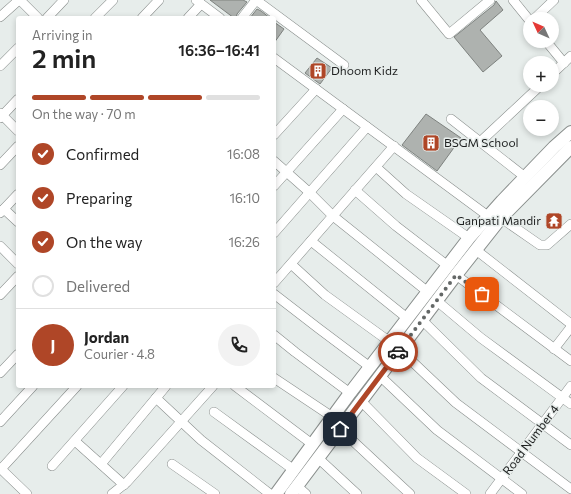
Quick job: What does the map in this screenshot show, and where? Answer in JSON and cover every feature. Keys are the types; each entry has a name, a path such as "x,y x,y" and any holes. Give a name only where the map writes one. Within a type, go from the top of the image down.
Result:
{"main road":[{"path":"276,494 350,393 469,238 525,177 571,132"},
{"path":"298,491 318,458 456,275 501,218 571,147"}],"street":[{"path":"0,17 19,0 36,16"},
{"path":"49,16 64,0"},
{"path":"97,16 113,0"},
{"path":"144,16 159,0"},
{"path":"421,0 449,34 490,0"},
{"path":"513,0 523,12"},
{"path":"541,12 554,0"},
{"path":"244,16 261,1 344,65"},
{"path":"189,16 199,2 217,16"},
{"path":"552,48 564,63"},
{"path":"0,66 16,50"},
{"path":"559,68 571,56"},
{"path":"276,59 488,216 501,218 540,245 547,245 571,224"},
{"path":"276,133 316,89"},
{"path":"480,142 533,92"},
{"path":"16,101 1,115 16,129"},
{"path":"276,184 343,109"},
{"path":"451,119 525,177"},
{"path":"276,231 367,127"},
{"path":"276,281 394,146"},
{"path":"0,165 16,148"},
{"path":"276,163 333,216 428,292"},
{"path":"376,167 406,194 469,238"},
{"path":"355,190 396,226 448,266"},
{"path":"16,196 2,211 16,221"},
{"path":"311,241 407,318"},
{"path":"0,246 16,262"},
{"path":"476,250 571,324"},
{"path":"290,264 325,295 390,342"},
{"path":"456,275 571,361"},
{"path":"1,293 16,278"},
{"path":"276,296 370,367"},
{"path":"437,301 481,338 571,404"},
{"path":"422,320 481,378 571,445"},
{"path":"554,349 571,327"},
{"path":"276,337 350,393"},
{"path":"400,350 456,403 571,489"},
{"path":"0,373 16,356"},
{"path":"380,376 437,430 522,494"},
{"path":"276,379 333,417 410,494"},
{"name":"Road Number 4","path":"490,494 571,386"},
{"path":"0,422 31,388"},
{"path":"26,494 1,469 75,388"},
{"path":"52,466 121,388"},
{"path":"101,464 164,388"},
{"path":"112,494 124,484 211,388"},
{"path":"237,388 312,444"},
{"path":"156,398 201,440 270,494"},
{"path":"361,401 417,458 466,494"},
{"path":"214,412 294,470"},
{"path":"75,441 124,484"},
{"path":"318,458 357,494"},
{"path":"172,464 215,494"}],"building":[{"path":"210,0 243,0 247,2 236,16 231,16"},
{"path":"496,1 503,10 480,30 502,56 483,72 454,37 494,5"},
{"path":"257,9 267,16 252,16"},
{"path":"276,23 284,29 276,40"},
{"name":"Dhoom Kidz","path":"317,58 332,68 320,84 305,73"},
{"name":"BSGM School","path":"426,114 461,138 437,171 402,145"}],"way so far":[{"path":"398,352 456,275 482,294"}],"place":[{"name":"Dhoom Kidz","path":"318,71"},
{"name":"BSGM School","path":"431,143"},
{"name":"Ganpati Mandir","path":"554,221"}],"route":[{"path":"340,429 398,352"}]}
